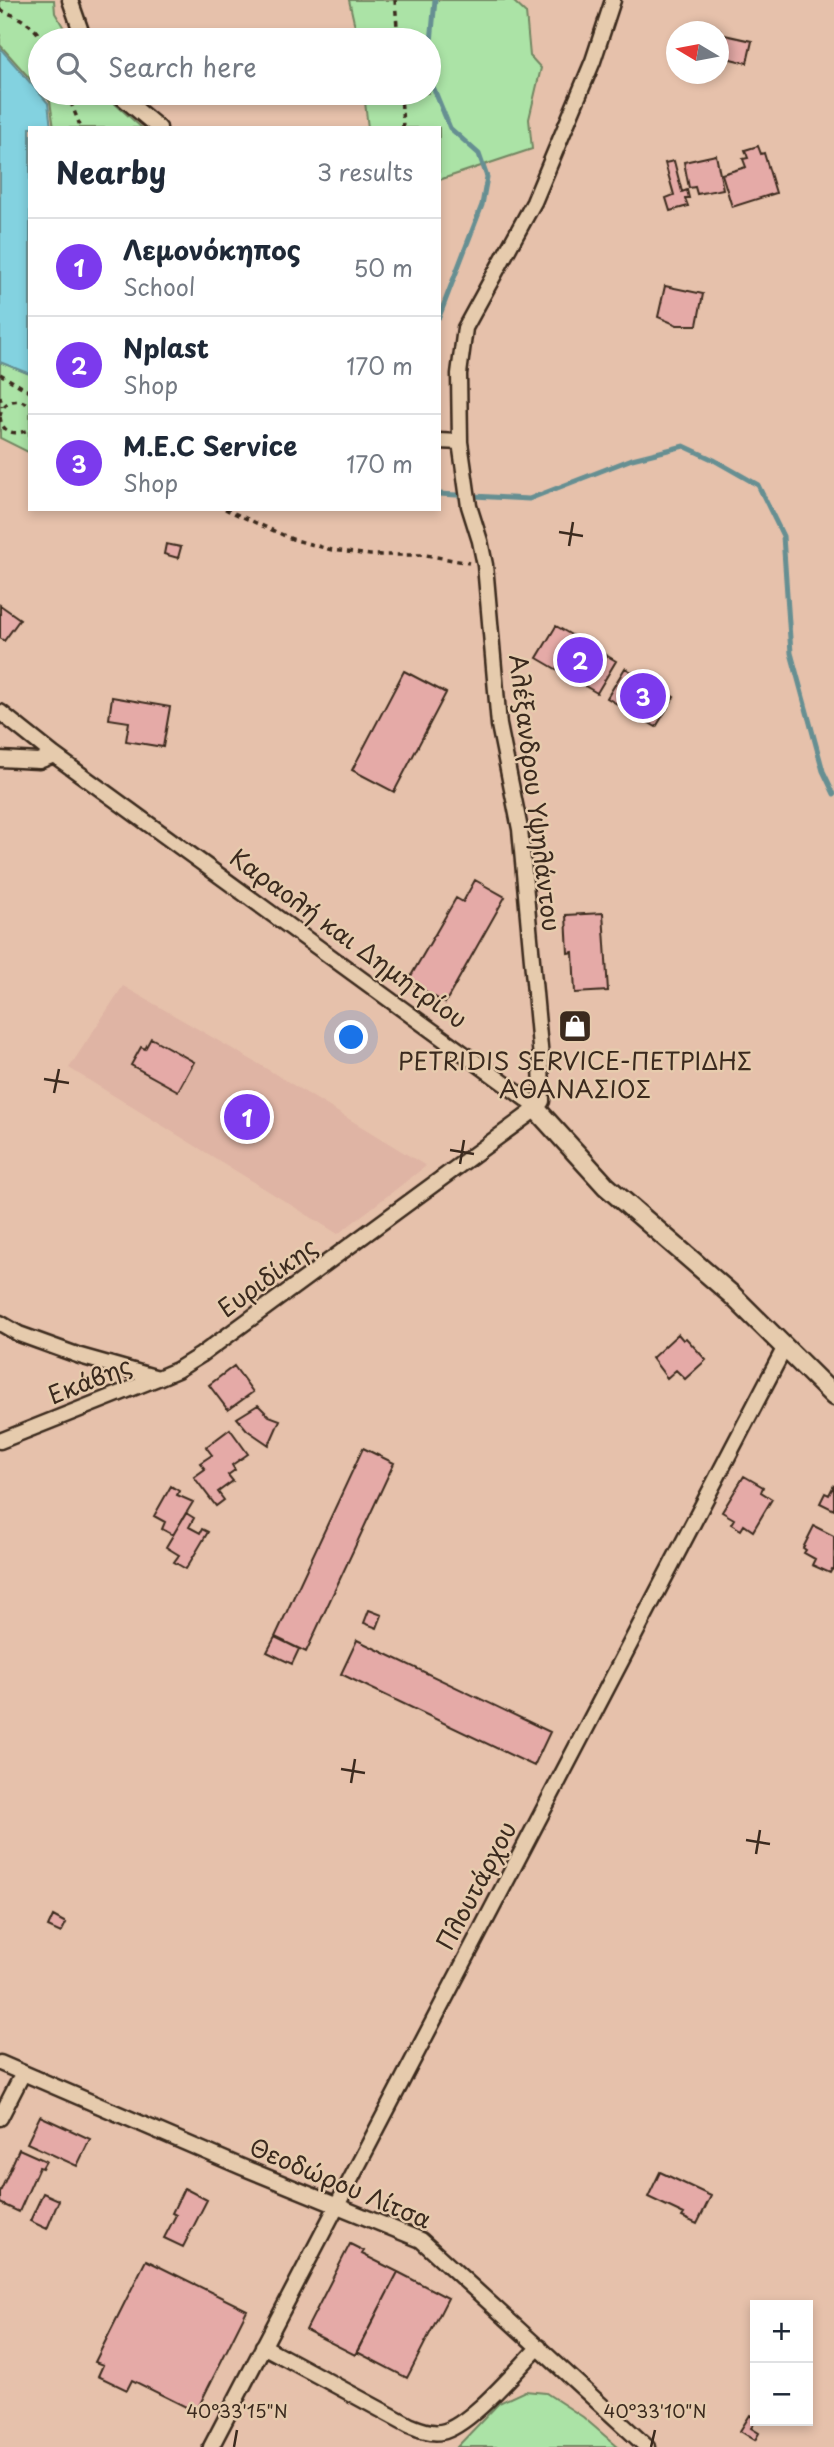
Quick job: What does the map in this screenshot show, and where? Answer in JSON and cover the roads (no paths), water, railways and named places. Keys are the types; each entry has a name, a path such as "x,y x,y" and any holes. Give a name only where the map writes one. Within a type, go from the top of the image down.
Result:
{"street":[{"path":"70,0 80,28"},
{"name":"Αλέξανδρου Υψηλάντου","path":"536,1109 542,1101 541,1058 520,829 499,725 485,565 469,506 460,442 459,374 465,328 534,202 593,61 613,0"},
{"path":"131,105 157,126"},
{"path":"441,442 460,442"},
{"name":"Καραολή και Δημητρίου","path":"0,712 54,755 530,1102 606,1186 732,1295 834,1396"},
{"path":"0,759 38,761 54,755"},
{"name":"Ευριδίκης","path":"158,1378 201,1355 536,1109"},
{"path":"0,1323 19,1334 80,1356 158,1378"},
{"name":"Πλουτάρχου","path":"211,2447 785,1347"},
{"name":"Εκάβης","path":"0,1441 158,1378"},
{"name":"Θεοδώρου Λίτσα","path":"0,2063 421,2241 647,2447"},
{"path":"0,2118 23,2073"},
{"path":"263,2346 409,2425 431,2432 442,2432 465,2420 539,2347"}],"water":[{"path":"0,48 28,80 28,105 48,105 51,126 28,126 28,373 0,362"}],"waterway":[{"path":"432,28 435,0"},
{"path":"441,105 450,128 479,154 487,177 482,205 441,312"},
{"path":"441,494 529,499 632,459 684,446 758,485 783,536 791,653 823,771 834,794"}],"place":[{"name":"Nplast","path":"580,660"},
{"name":"M.E.C Service","path":"643,696"},
{"name":"PETRIDIS SERVICE-ΠΕΤΡΙΔΗΣ ΑΘΑΝΑΣΙΟΣ","path":"575,1026"},
{"name":"Λεμονόκηπος","path":"247,1117"}]}
